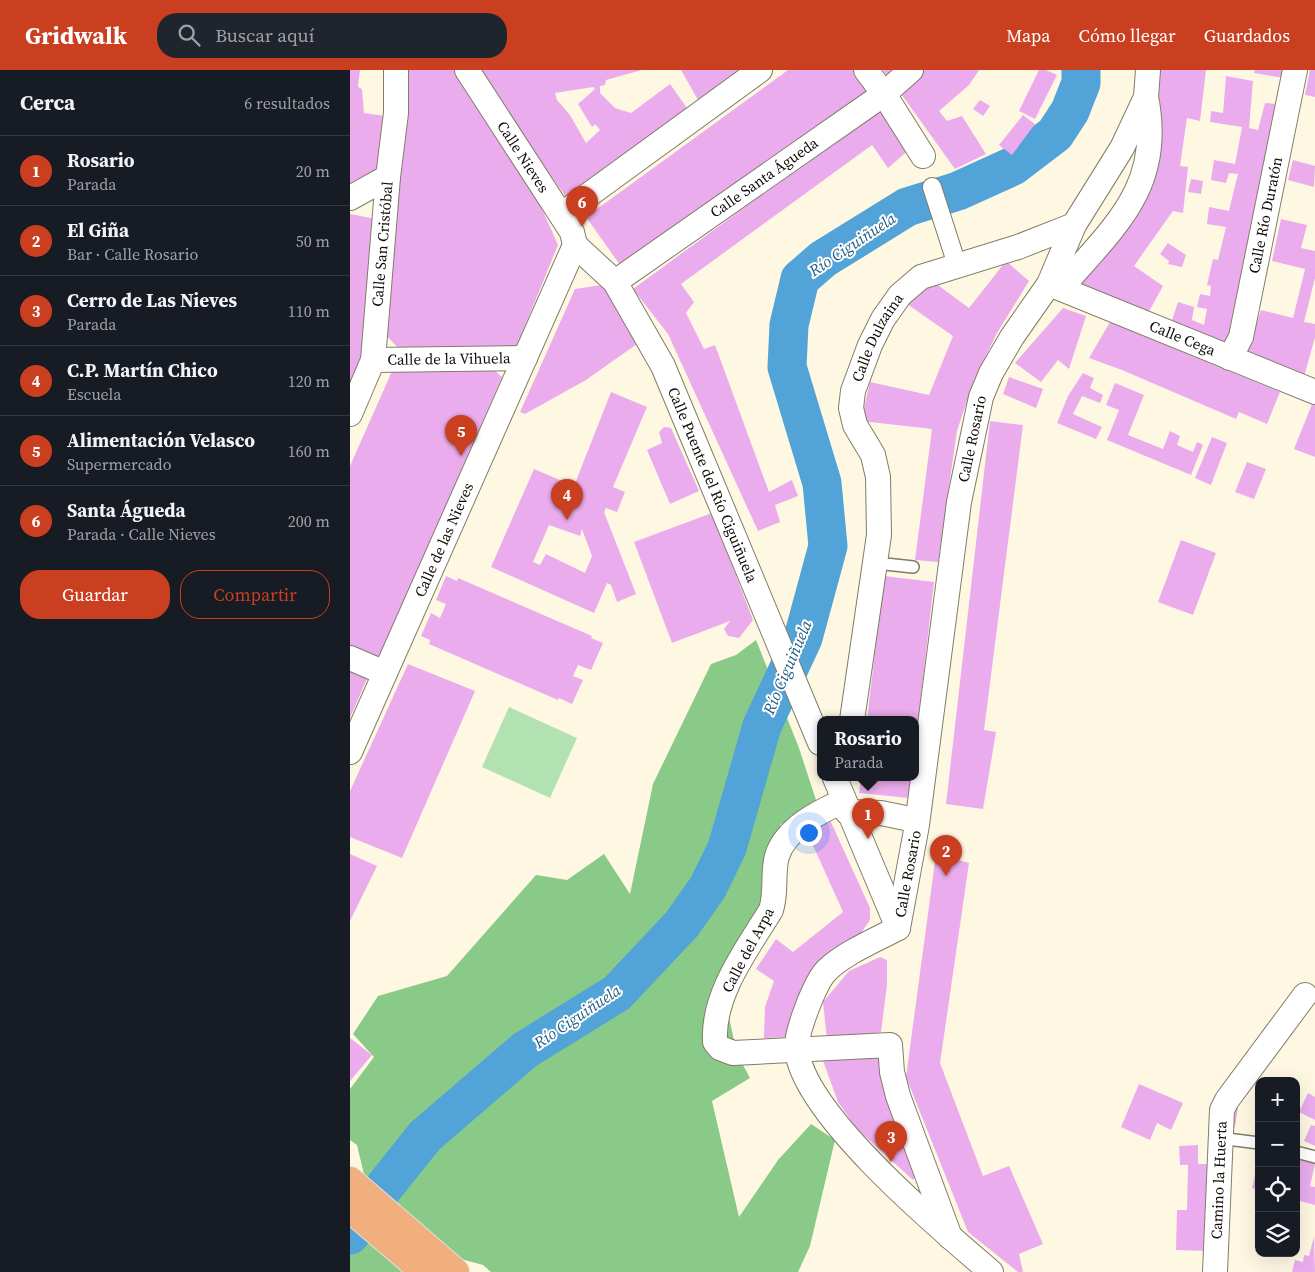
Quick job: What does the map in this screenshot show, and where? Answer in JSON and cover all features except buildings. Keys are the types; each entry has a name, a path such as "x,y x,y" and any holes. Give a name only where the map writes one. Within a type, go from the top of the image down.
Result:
{"main road":[{"path":"351,1191 425,1272"},
{"path":"351,1191 455,1272"}],"street":[{"name":"Calle San Cristóbal","path":"350,414 373,360 388,177 396,113 396,70"},
{"name":"Calle Nieves","path":"467,70 572,232 575,245"},
{"path":"561,216 760,70"},
{"path":"866,70 884,94 923,156"},
{"name":"Calle Santa Águeda","path":"615,282 884,94 911,70"},
{"name":"Calle Rosario","path":"898,928 916,825 950,563 974,422 981,397 991,373 1012,337 1055,286 1106,237 1140,187 1148,160 1151,134 1146,97 1148,70"},
{"name":"Calle Río Duratón","path":"1230,358 1241,337 1295,70"},
{"name":"Calle Rosario","path":"1055,286 1074,225 1122,148 1146,97"},
{"path":"350,198 388,177"},
{"path":"932,187 957,265"},
{"name":"Calle Dulzaina","path":"853,716 879,535 878,477 873,455 855,426 852,408 853,391 870,345 883,319 900,295 921,277 1018,247 1074,225"},
{"name":"Calle Puente del Río Ciguiñuela","path":"575,245 615,282 664,366 817,735"},
{"name":"Calle de las Nieves","path":"350,752 575,245"},
{"name":"Calle Cega","path":"1055,286 1315,392"},
{"name":"Calle de la Vihuela","path":"373,360 525,358"},
{"path":"350,658 385,674"},
{"path":"840,790 898,928 827,970 811,994 797,1050 805,1075 817,1097 849,1140 950,1237 992,1272"},
{"name":"Calle Rosario","path":"840,790 866,811 916,820"},
{"name":"Calle del Arpa","path":"840,790 790,836 777,856 775,899 771,910 726,986 718,1015 715,1042 727,1052 890,1045 892,1072 898,1096 950,1237"},
{"name":"Camino la Huerta","path":"1215,1272 1219,1138 1222,1110 1227,1100 1305,994"}],"lane":[{"path":"876,563 913,567"},
{"path":"1219,1138 1255,1142"},
{"path":"1300,1153 1315,1157"}],"green space":[{"path":"756,640 799,748 817,803 780,825 780,857 728,1013 737,1054 750,1078 712,1101 739,1217 778,1160 811,1124 835,1140 810,1246 798,1272 491,1272 483,1265 457,1258 446,1272 350,1272 350,1208 366,1183 357,1145 350,1140 350,1089 374,1057 353,1034 378,996 447,976 536,875 567,880 604,854 630,894 653,784 711,664 736,655"},
{"path":"509,707 577,738 550,798 482,767"}],"waterway":[{"name":"Río Ciguiñuela","path":"350,1235 385,1186 425,1136 525,1050 617,993 682,924 708,887 727,848 762,726 803,638 828,546 822,483 787,367 789,325 800,279 823,259 907,207 958,191 1013,166 1055,134 1070,111 1081,83 1081,70"}],"place":[{"name":"Santa Águeda","path":"582,227"},
{"name":"Alimentación Velasco","path":"461,456"},
{"name":"C.P. Martín Chico","path":"567,520"},
{"name":"Rosario","path":"868,839"},
{"name":"El Giña","path":"946,876"},
{"name":"Cerro de Las Nieves","path":"891,1162"}]}
